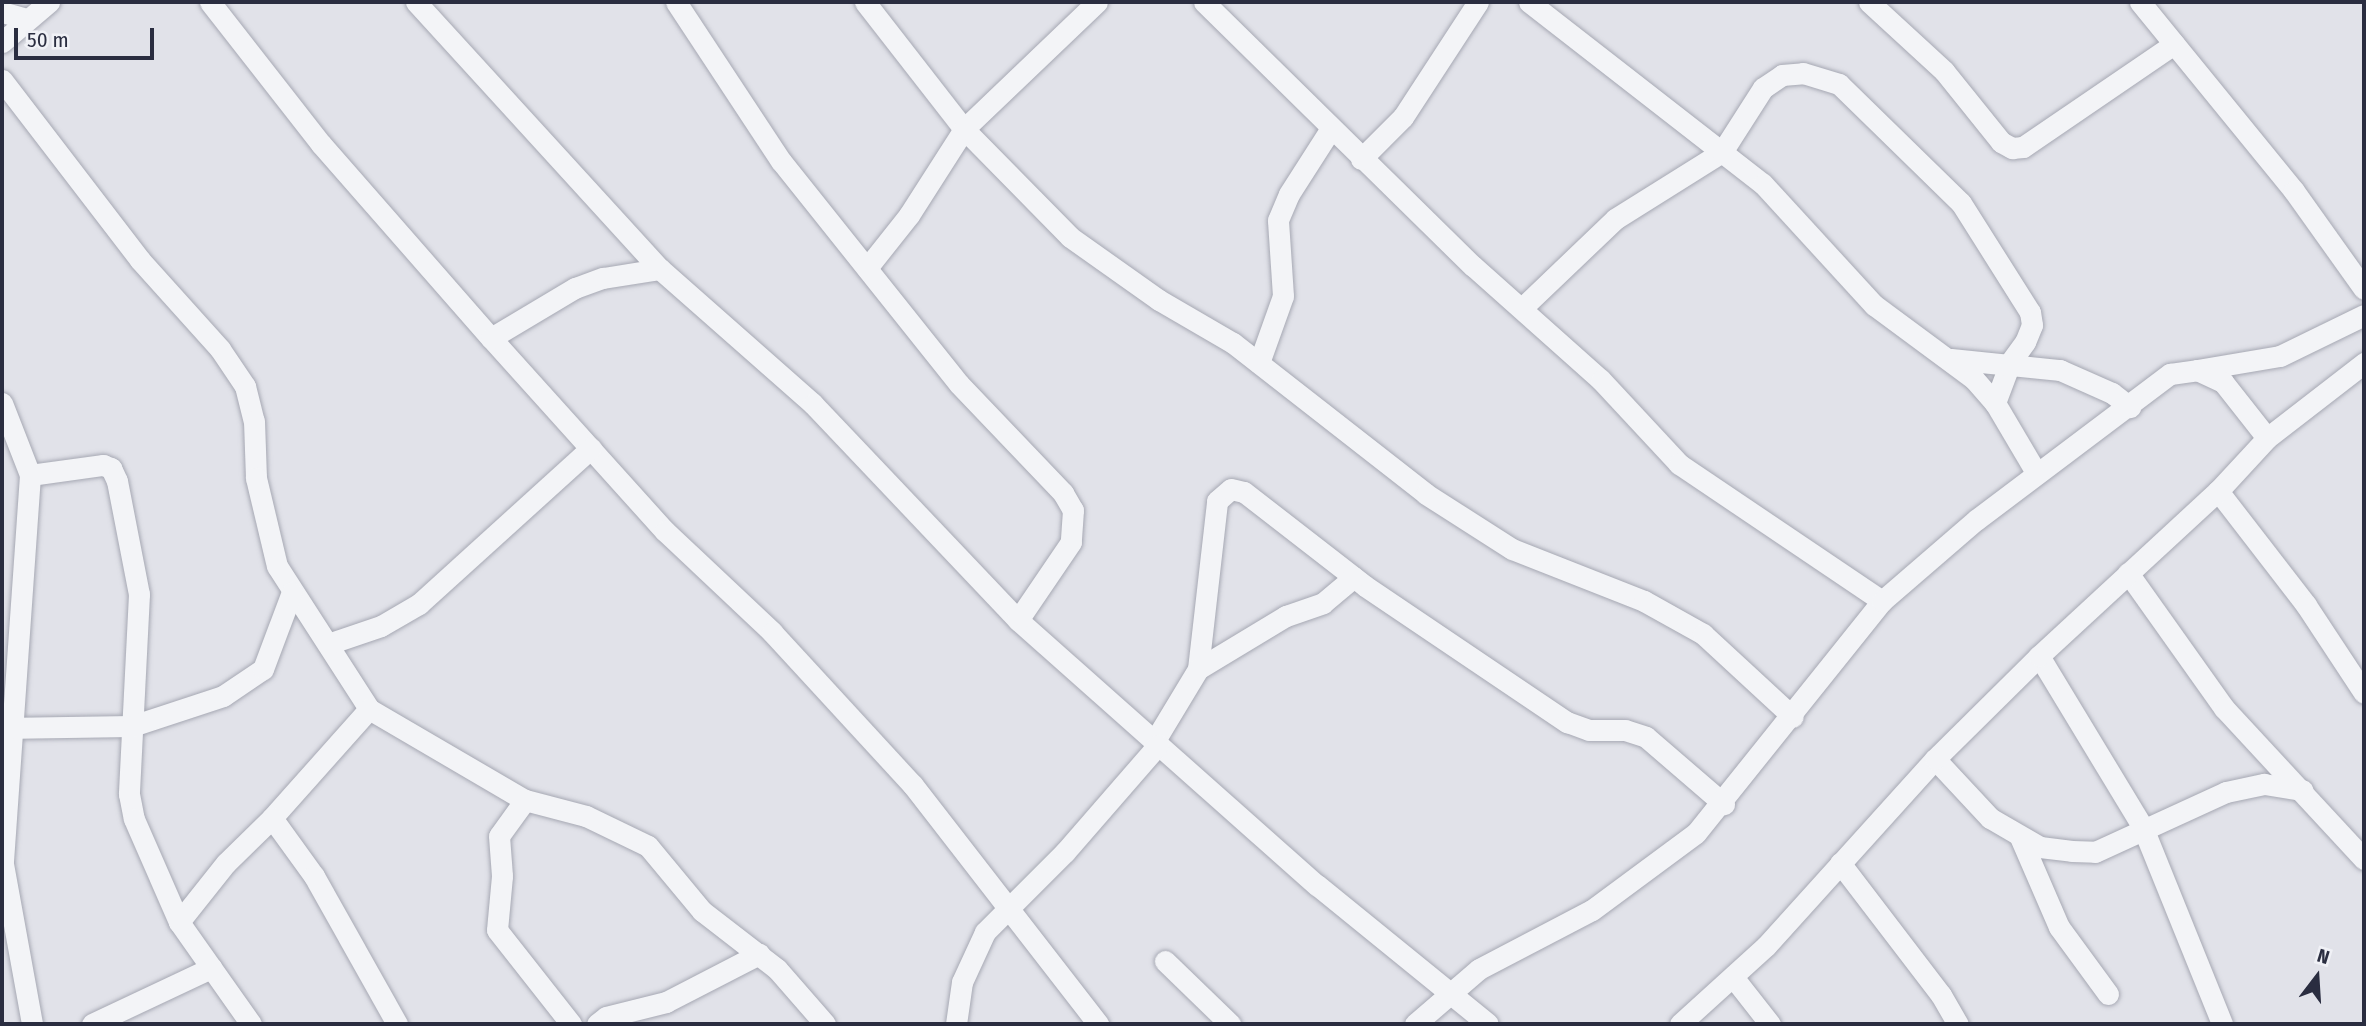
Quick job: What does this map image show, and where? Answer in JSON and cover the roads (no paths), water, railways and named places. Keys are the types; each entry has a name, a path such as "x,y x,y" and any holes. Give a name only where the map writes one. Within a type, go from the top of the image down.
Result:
{"street":[{"path":"2,42 48,2"},
{"path":"210,2 321,144 491,338 666,531 772,632 912,784 1012,909 1098,1024"},
{"path":"416,2 660,270 813,404 1018,620 1317,885 1488,1024"},
{"path":"676,2 781,161 959,384 1063,493 1073,509 1071,542 1018,620"},
{"path":"867,268 909,215 964,129 1097,2"},
{"path":"1204,2 1330,130 1522,308 1702,482 1798,540 1882,601"},
{"path":"1362,159 1403,117 1479,2"},
{"path":"1530,2 1775,195 1874,305 1951,359 1995,403 2037,474"},
{"path":"1869,2 1944,71 2001,142 2012,148 2023,147 2174,44"},
{"path":"2140,2 2239,129 2358,265 2364,289"},
{"path":"868,4 964,129 1070,236 1259,363 1426,494 1512,549 1644,601 1703,634 1793,717"},
{"path":"2,12 27,19"},
{"path":"1522,308 1615,219 1722,152 1763,88 1783,75 1803,73 1839,84 1961,203 2030,312 2032,325 2025,342 2010,363 1995,403"},
{"path":"4,87 140,260 220,349 246,386 264,511 277,566 369,709 525,800 586,816 649,846 702,911 778,969 825,1024"},
{"path":"1259,363 1283,296 1278,220 1289,194 1330,130"},
{"path":"491,338 575,288 603,278 660,270"},
{"path":"1415,1024 1513,948 1592,910 1696,833 1724,804 1882,601 2037,474 2130,407 2170,374 2280,356 2364,314"},
{"path":"1951,359 2060,370 2112,393 2130,407"},
{"path":"1680,1024 1733,977 1935,759 2039,656 2218,491 2267,438 2364,363"},
{"path":"2197,370 2223,383 2267,438"},
{"path":"2,403 30,475 6,728 5,887 32,1024"},
{"path":"328,644 381,626 419,604 591,448"},
{"path":"30,475 103,465 111,468 117,481 139,594 130,794 134,819 179,922 251,1024"},
{"path":"2218,491 2306,605 2364,693"},
{"path":"956,1024 962,982 985,932 1012,909 1156,743 1198,669 1217,501 1222,492 1244,492 1354,577 1567,722 1589,730 1625,730 1646,737 1724,804"},
{"path":"2128,573 2224,708 2303,790 2364,859"},
{"path":"1198,669 1286,616 1323,603 1354,577"},
{"path":"6,728 132,726 223,696 263,669 292,592"},
{"path":"2039,656 2143,828 2222,1024"},
{"path":"179,922 226,863 272,818 369,709"},
{"path":"1935,759 1990,818 2020,837 2040,847 2095,852 2226,792 2264,784 2303,790"},
{"path":"525,800 499,836 502,876 497,930 571,1024"},
{"path":"272,818 314,876 397,1024"},
{"path":"2020,837 2059,926 2108,994"},
{"path":"1840,863 1941,995 1958,1024"},
{"path":"597,1024 606,1017 666,1002 759,954"},
{"path":"1165,961 1230,1024"},
{"path":"92,1024 126,1017 211,968"},
{"path":"1733,977 1770,1024"}]}
